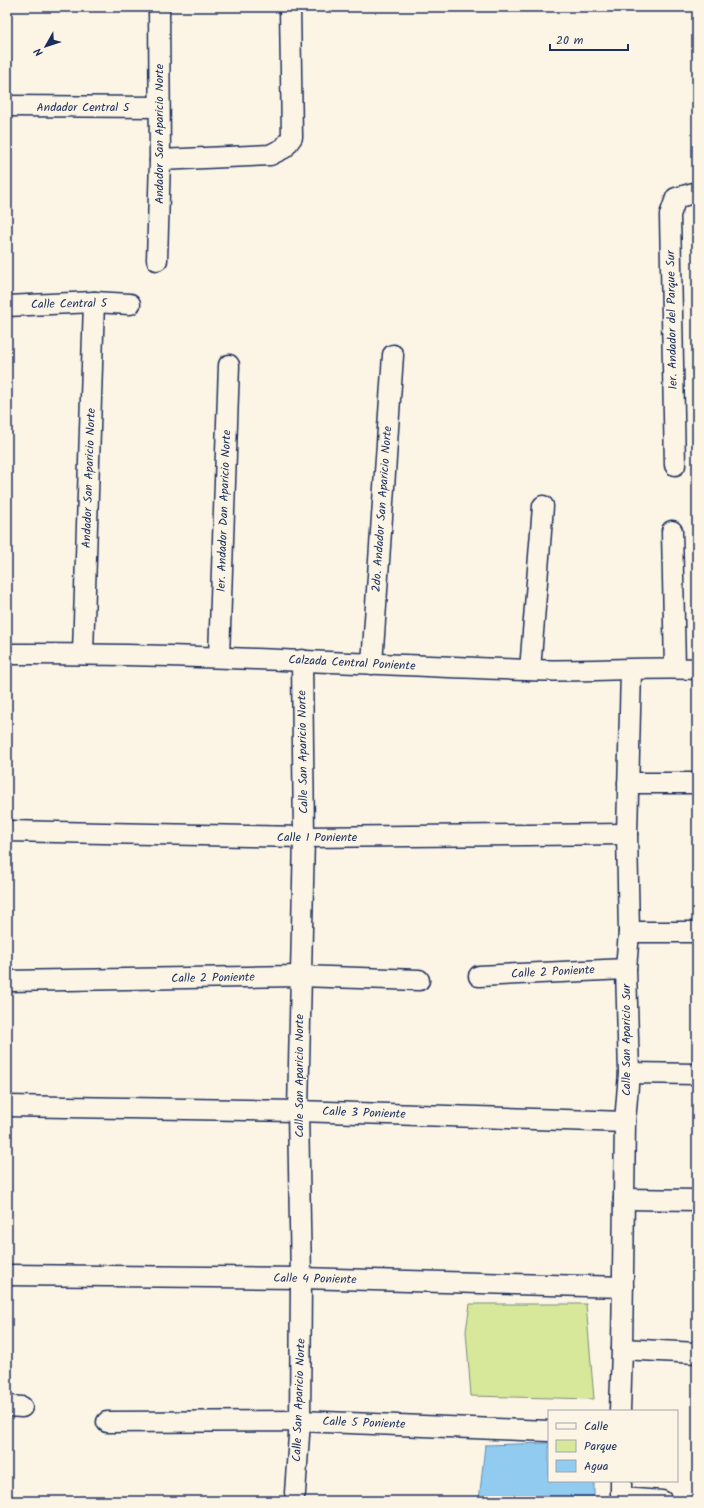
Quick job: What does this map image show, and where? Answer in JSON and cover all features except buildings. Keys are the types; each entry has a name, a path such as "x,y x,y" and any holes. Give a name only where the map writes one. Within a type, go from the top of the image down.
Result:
{"street":[{"name":"Andador San Aparicio Norte","path":"157,260 160,160 159,7"},
{"path":"160,160 270,155 284,148 292,137 290,7"},
{"name":"Andador Central 5","path":"7,106 159,107"},
{"name":"1er. Andador del Parque Sur","path":"674,465 670,216 676,198 697,192"},
{"name":"Andador San Aparicio Norte","path":"83,653 94,302"},
{"name":"Calle Central 5","path":"7,306 94,302 130,304"},
{"name":"2do. Andador San Aparicio Norte","path":"372,664 393,355"},
{"name":"1er. Andador Dan Aparicio Norte","path":"219,657 229,365"},
{"path":"530,670 543,506"},
{"path":"672,531 675,668"},
{"name":"Calzada Central Poniente","path":"7,654 83,653 219,657 530,670 697,669"},
{"name":"Calle San Aparicio Norte","path":"295,1493 300,1421 301,1278 298,1111 304,838 302,660"},
{"name":"Calle San Aparicio Sur","path":"620,1410 625,1122 629,1073 626,969 629,932 627,834 631,670"},
{"path":"628,783 697,783"},
{"name":"Calle 1 Poniente","path":"7,831 304,838 627,834"},
{"path":"629,932 697,932"},
{"name":"Calle 2 Poniente","path":"479,976 626,969"},
{"name":"Calle 2 Poniente","path":"7,981 300,976 419,980"},
{"path":"629,1073 697,1074"},
{"name":"Calle 3 Poniente","path":"7,1106 298,1111 625,1122"},
{"path":"624,1199 697,1200"},
{"name":"Calle 4 Poniente","path":"7,1275 301,1278 623,1287"},
{"path":"622,1349 697,1353"},
{"name":"Calle 5 Poniente","path":"107,1422 300,1421 548,1431"},
{"path":"621,1493 662,1501"}],"green space":[{"path":"470,1304 586,1304 594,1399 471,1396 466,1331"}],"water":[{"path":"548,1443 548,1482 594,1482 594,1501 479,1501 485,1445"}]}
